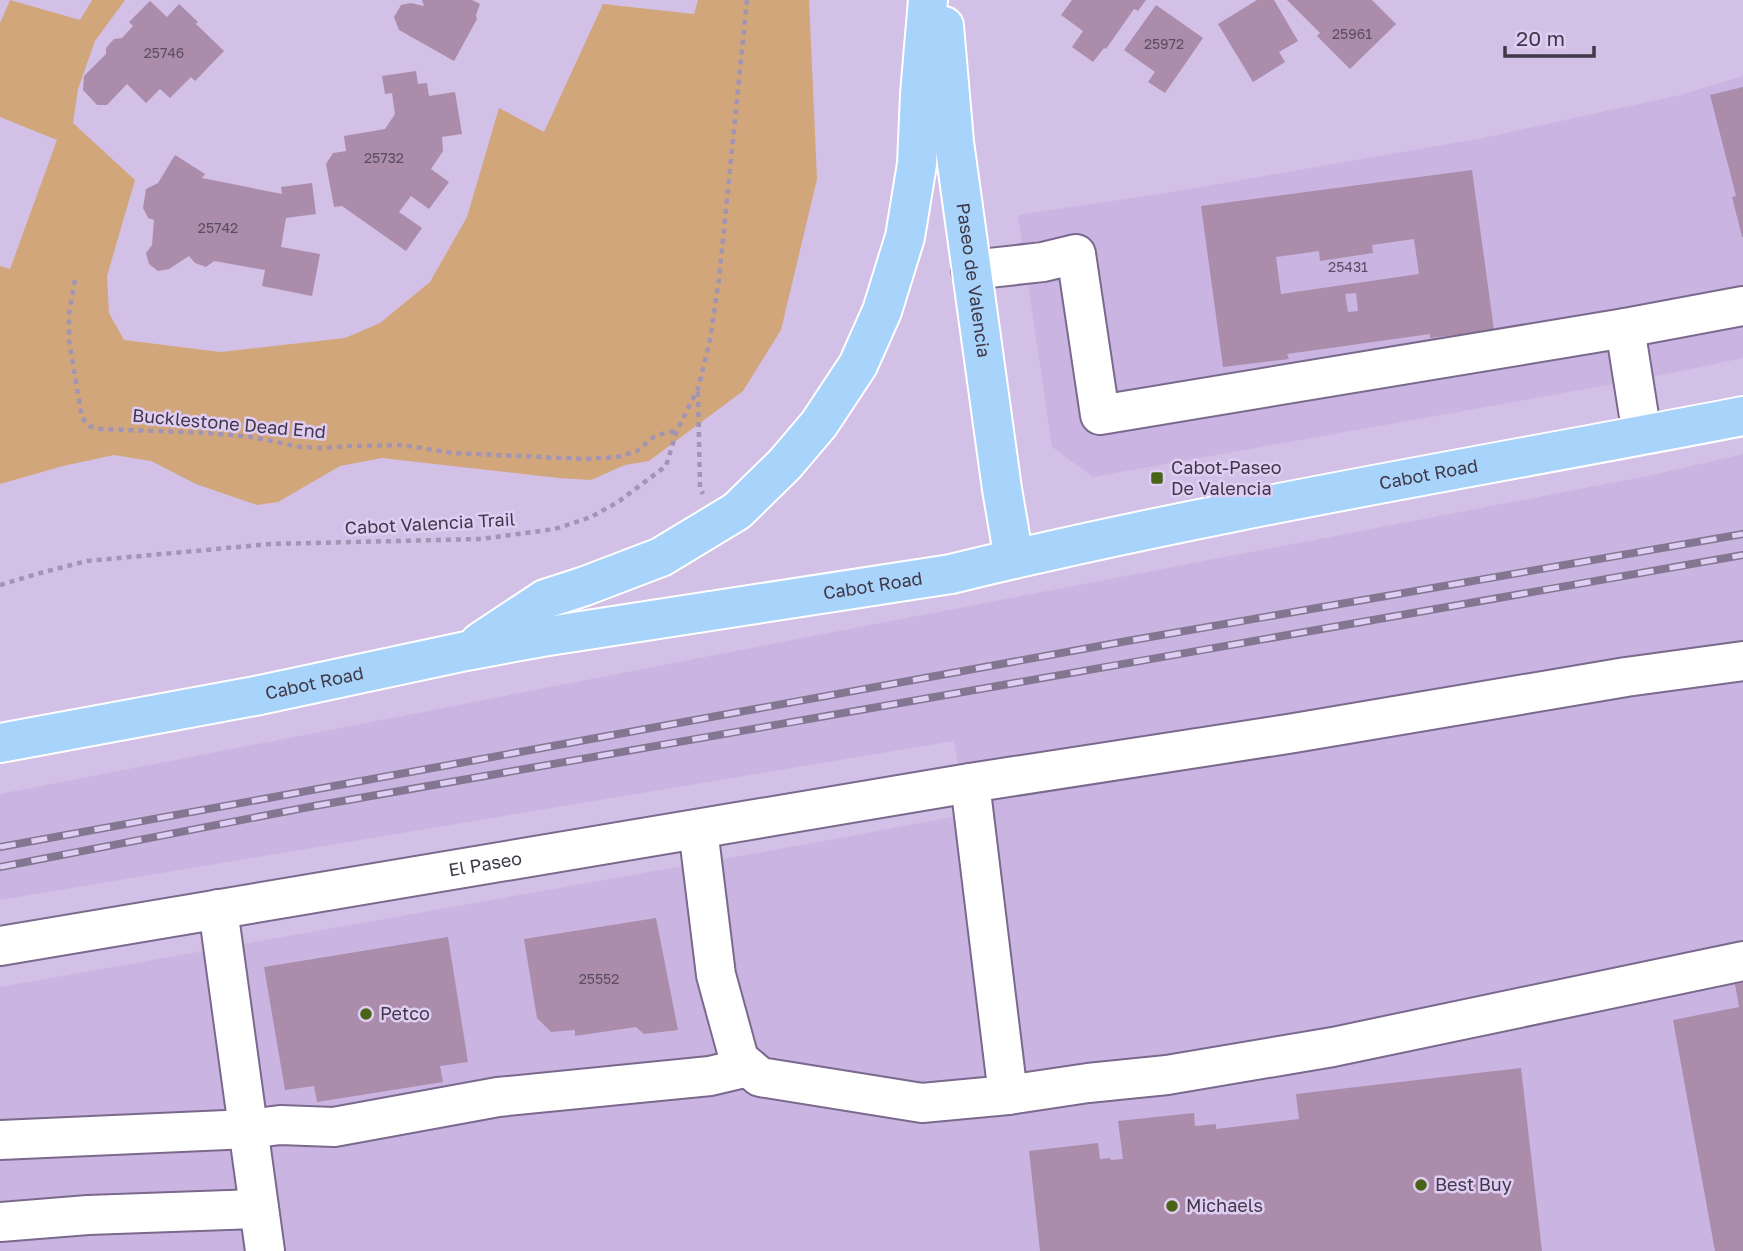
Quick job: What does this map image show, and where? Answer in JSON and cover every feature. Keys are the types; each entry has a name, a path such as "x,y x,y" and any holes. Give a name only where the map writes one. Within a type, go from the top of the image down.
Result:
{"main road":[{"path":"466,651 545,599 661,556 737,512 785,464 819,424 858,365 882,311 905,237 917,164 920,94 929,0"},
{"name":"Paseo de Valencia","path":"942,0 954,142 1014,559"},
{"name":"Cabot Road","path":"0,743 260,695 542,637 951,574 1272,505 1743,416"}],"street":[{"path":"971,270 1042,262 1076,254 1100,415 1743,306"},
{"path":"1625,328 1642,435"},
{"name":"El Paseo","path":"0,947 970,783 1294,733 1626,677 1743,661"},
{"path":"970,783 1008,1095"},
{"path":"698,829 716,975 739,1059 760,1077 922,1103 1167,1075 1333,1048 1743,961"},
{"path":"218,909 265,1251"},
{"path":"0,1140 248,1129 280,1125 334,1127 498,1097 710,1076 748,1067"},
{"path":"0,1222 88,1215 260,1209"}],"path":[{"name":"Cabot Valencia Trail","path":"0,585 88,561 270,544 481,540 555,529 591,517 618,502 666,466 677,430 698,389 710,340 719,279 747,0"},
{"name":"Bucklestone Dead End","path":"75,280 68,313 69,340 82,418 89,426 101,429 219,434 252,437 300,447 402,445 453,453 586,459 617,457 637,451 655,436 677,430"},
{"path":"698,389 700,488 715,524"}],"shaded area":[{"path":"10,0 80,20 92,0 125,0 95,41 78,89 73,123 135,180 107,276 109,313 124,340 220,352 345,338 380,323 430,282 467,217 499,108 544,132 603,4 694,14 698,0 809,0 817,179 781,330 743,391 649,461 625,465 591,480 382,458 340,466 278,502 257,505 196,484 151,461 114,455 0,484 0,266 10,269 57,140 0,117 0,23"},
{"path":"1743,76 1743,358 1653,377 1093,477 1052,447 1018,215 1172,192 1483,138 1680,95"},
{"path":"1743,454 1743,1251 0,1251 0,987 967,814 954,741 0,900 0,794 1648,476"}],"building":[{"path":"422,0 472,0 480,4 477,19 454,61 399,30 394,17 401,5 411,3 424,6"},
{"path":"1072,0 1146,0 1138,11 1134,9 1106,49 1104,48 1093,62 1072,47 1083,31 1061,15"},
{"path":"1257,0 1274,0 1298,41 1279,52 1285,62 1253,82 1218,24"},
{"path":"1287,0 1372,0 1396,24 1350,69 1317,36 1320,33"},
{"path":"150,1 167,17 179,4 224,51 195,81 191,77 170,98 160,89 146,103 127,84 107,105 97,105 83,90 84,76 106,54 106,48 114,39 122,38 133,26 129,22"},
{"path":"1156,5 1203,38 1165,93 1148,82 1155,72 1124,50"},
{"path":"416,71 418,84 427,83 429,96 455,92 462,134 442,137 443,151 431,169 449,182 429,209 411,196 399,212 422,228 406,251 342,206 334,207 326,164 333,153 346,151 344,136 385,129 395,114 392,93 385,94 382,76"},
{"path":"1743,87 1742,237 1732,197 1736,196 1710,95"},
{"path":"175,155 205,174 202,178 282,194 281,187 312,183 316,214 286,218 281,247 320,254 312,296 262,286 265,270 214,261 206,267 195,263 189,256 169,269 158,271 149,264 146,253 152,245 154,220 148,218 143,208 146,189 158,183"},
{"path":"1472,170 1494,330 1430,338 1430,334 1287,354 1289,359 1223,367 1201,206","holes":["1414,239 1419,274 1281,294 1276,257 1319,251 1320,261 1373,253 1372,245","1356,293 1358,311 1348,312 1345,294"]},
{"path":"656,918 678,1030 644,1034 636,1027 575,1036 575,1030 551,1032 537,1018 524,939"},
{"name":"Petco","path":"448,937 468,1062 440,1066 443,1082 317,1102 314,1086 285,1090 264,967"},
{"path":"1743,983 1743,1251 1715,1251 1673,1020 1739,1007 1735,984"},
{"path":"1521,1068 1542,1251 1040,1251 1029,1151 1098,1143 1100,1159 1123,1159 1118,1121 1194,1113 1195,1126 1216,1124 1216,1129 1299,1119 1296,1094"}],"railway":[{"path":"0,847 1127,641 1743,534"},
{"path":"0,867 314,806 1743,555"}],"place":[{"name":"Cabot-Paseo De Valencia","path":"1157,478"},
{"name":"Petco","path":"366,1014"},
{"name":"Best Buy","path":"1421,1185"},
{"name":"Michaels","path":"1172,1206"}]}
